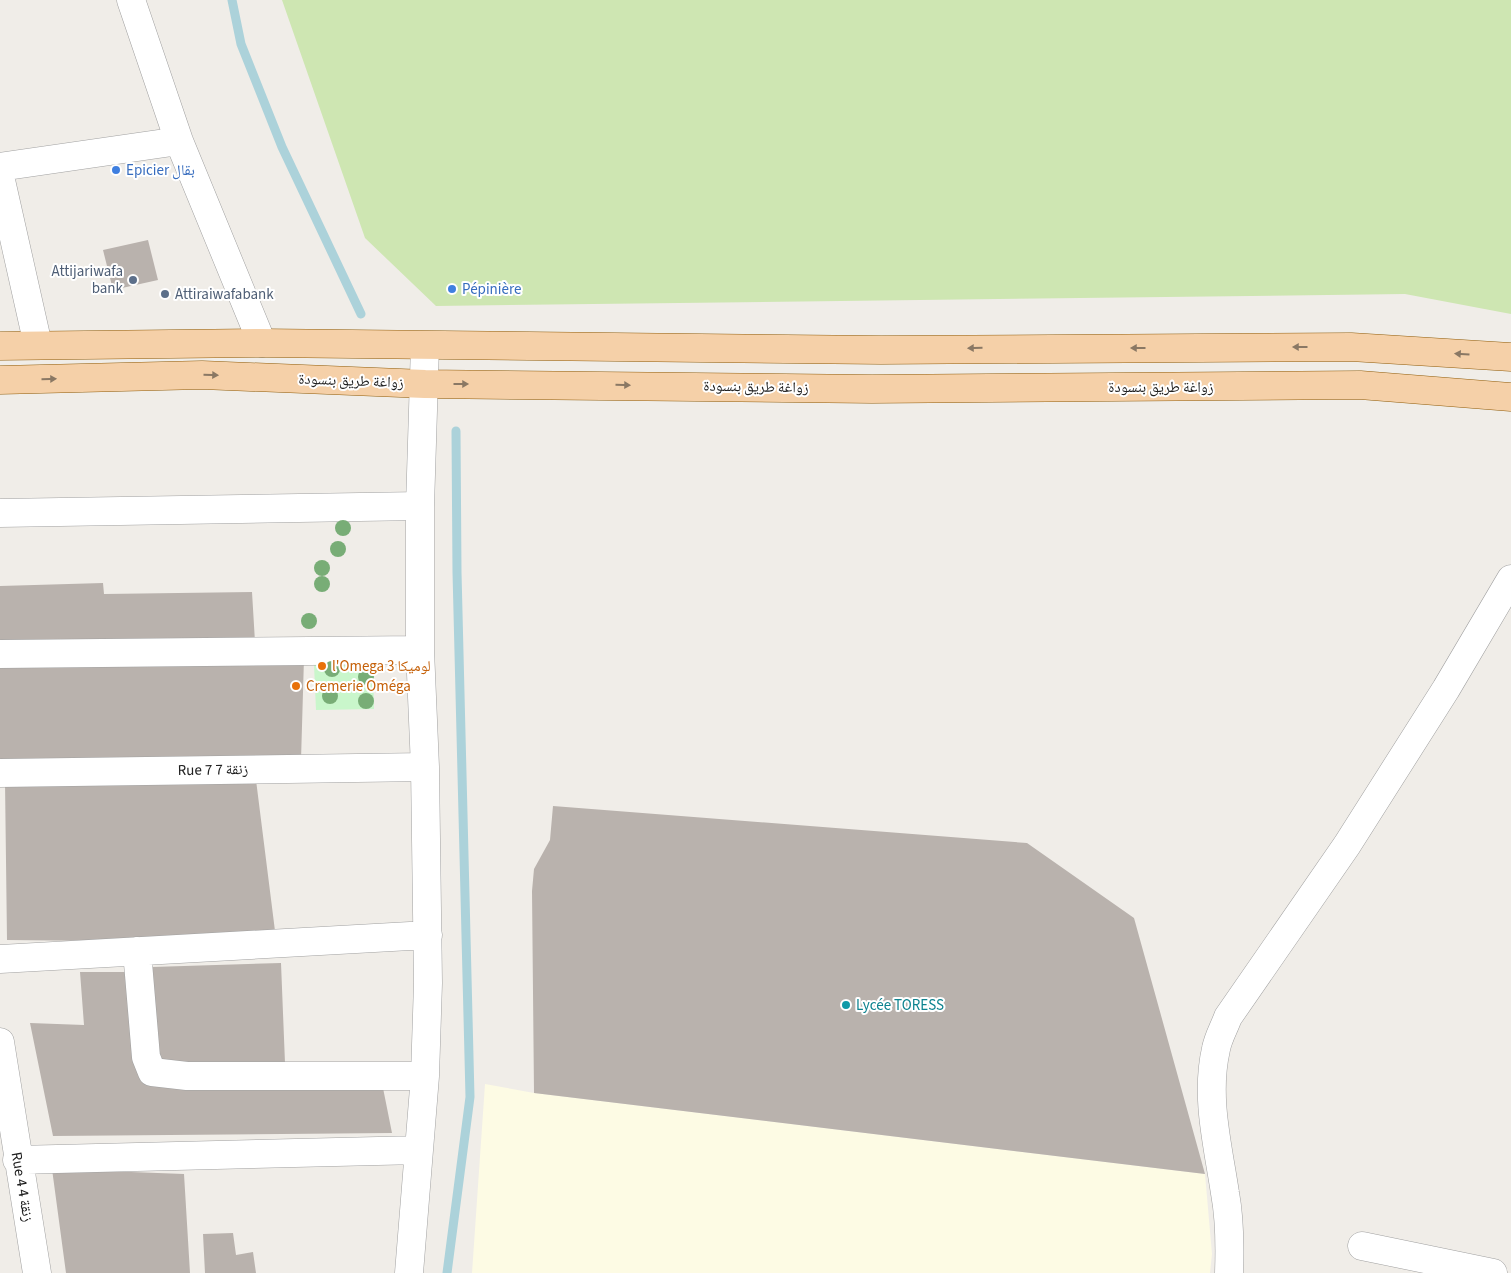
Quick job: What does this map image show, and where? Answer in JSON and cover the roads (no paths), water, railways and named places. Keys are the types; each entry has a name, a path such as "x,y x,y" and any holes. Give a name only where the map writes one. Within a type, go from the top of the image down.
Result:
{"main road":[{"path":"0,346 262,342 425,346 880,350 1351,347 1511,357"},
{"name":"زواغة طريق بنسودة","path":"0,380 202,375 425,384 872,389 1360,385 1511,397"}],"street":[{"path":"131,0 179,141 262,342"},
{"path":"0,167 179,141"},
{"path":"0,176 38,345"},
{"path":"409,1273 425,1076 428,935 426,766 420,650 420,506 425,346"},
{"path":"0,513 420,506"},
{"path":"1229,1273 1229,1227 1215,1136 1211,1085 1216,1048 1228,1017 1347,845 1446,689 1511,579"},
{"path":"0,654 420,650"},
{"name":"Rue 7 زنقة 7","path":"0,773 426,766"},
{"path":"0,959 428,935"},
{"path":"137,951 146,1057 152,1072 187,1076 425,1076"},
{"name":"Rue 4 زنقة 4","path":"0,1042 5,1107 17,1160 37,1273"},
{"path":"17,1160 419,1150"},
{"path":"1362,1246 1493,1273"}],"waterway":[{"path":"232,0 241,44 282,147 361,314"},
{"path":"447,1273 470,1097 457,572 456,431"}],"place":[{"name":"Epicier بقال","path":"116,170"},
{"name":"Attijariwafa bank","path":"133,280"},
{"name":"Pépinière","path":"452,289"},
{"name":"Attiraiwafabank","path":"165,294"},
{"name":"l'Omega 3 لوميكا","path":"322,666"},
{"name":"Cremerie Oméga","path":"296,686"},
{"name":"Lycée TORESS","path":"846,1005"}]}
